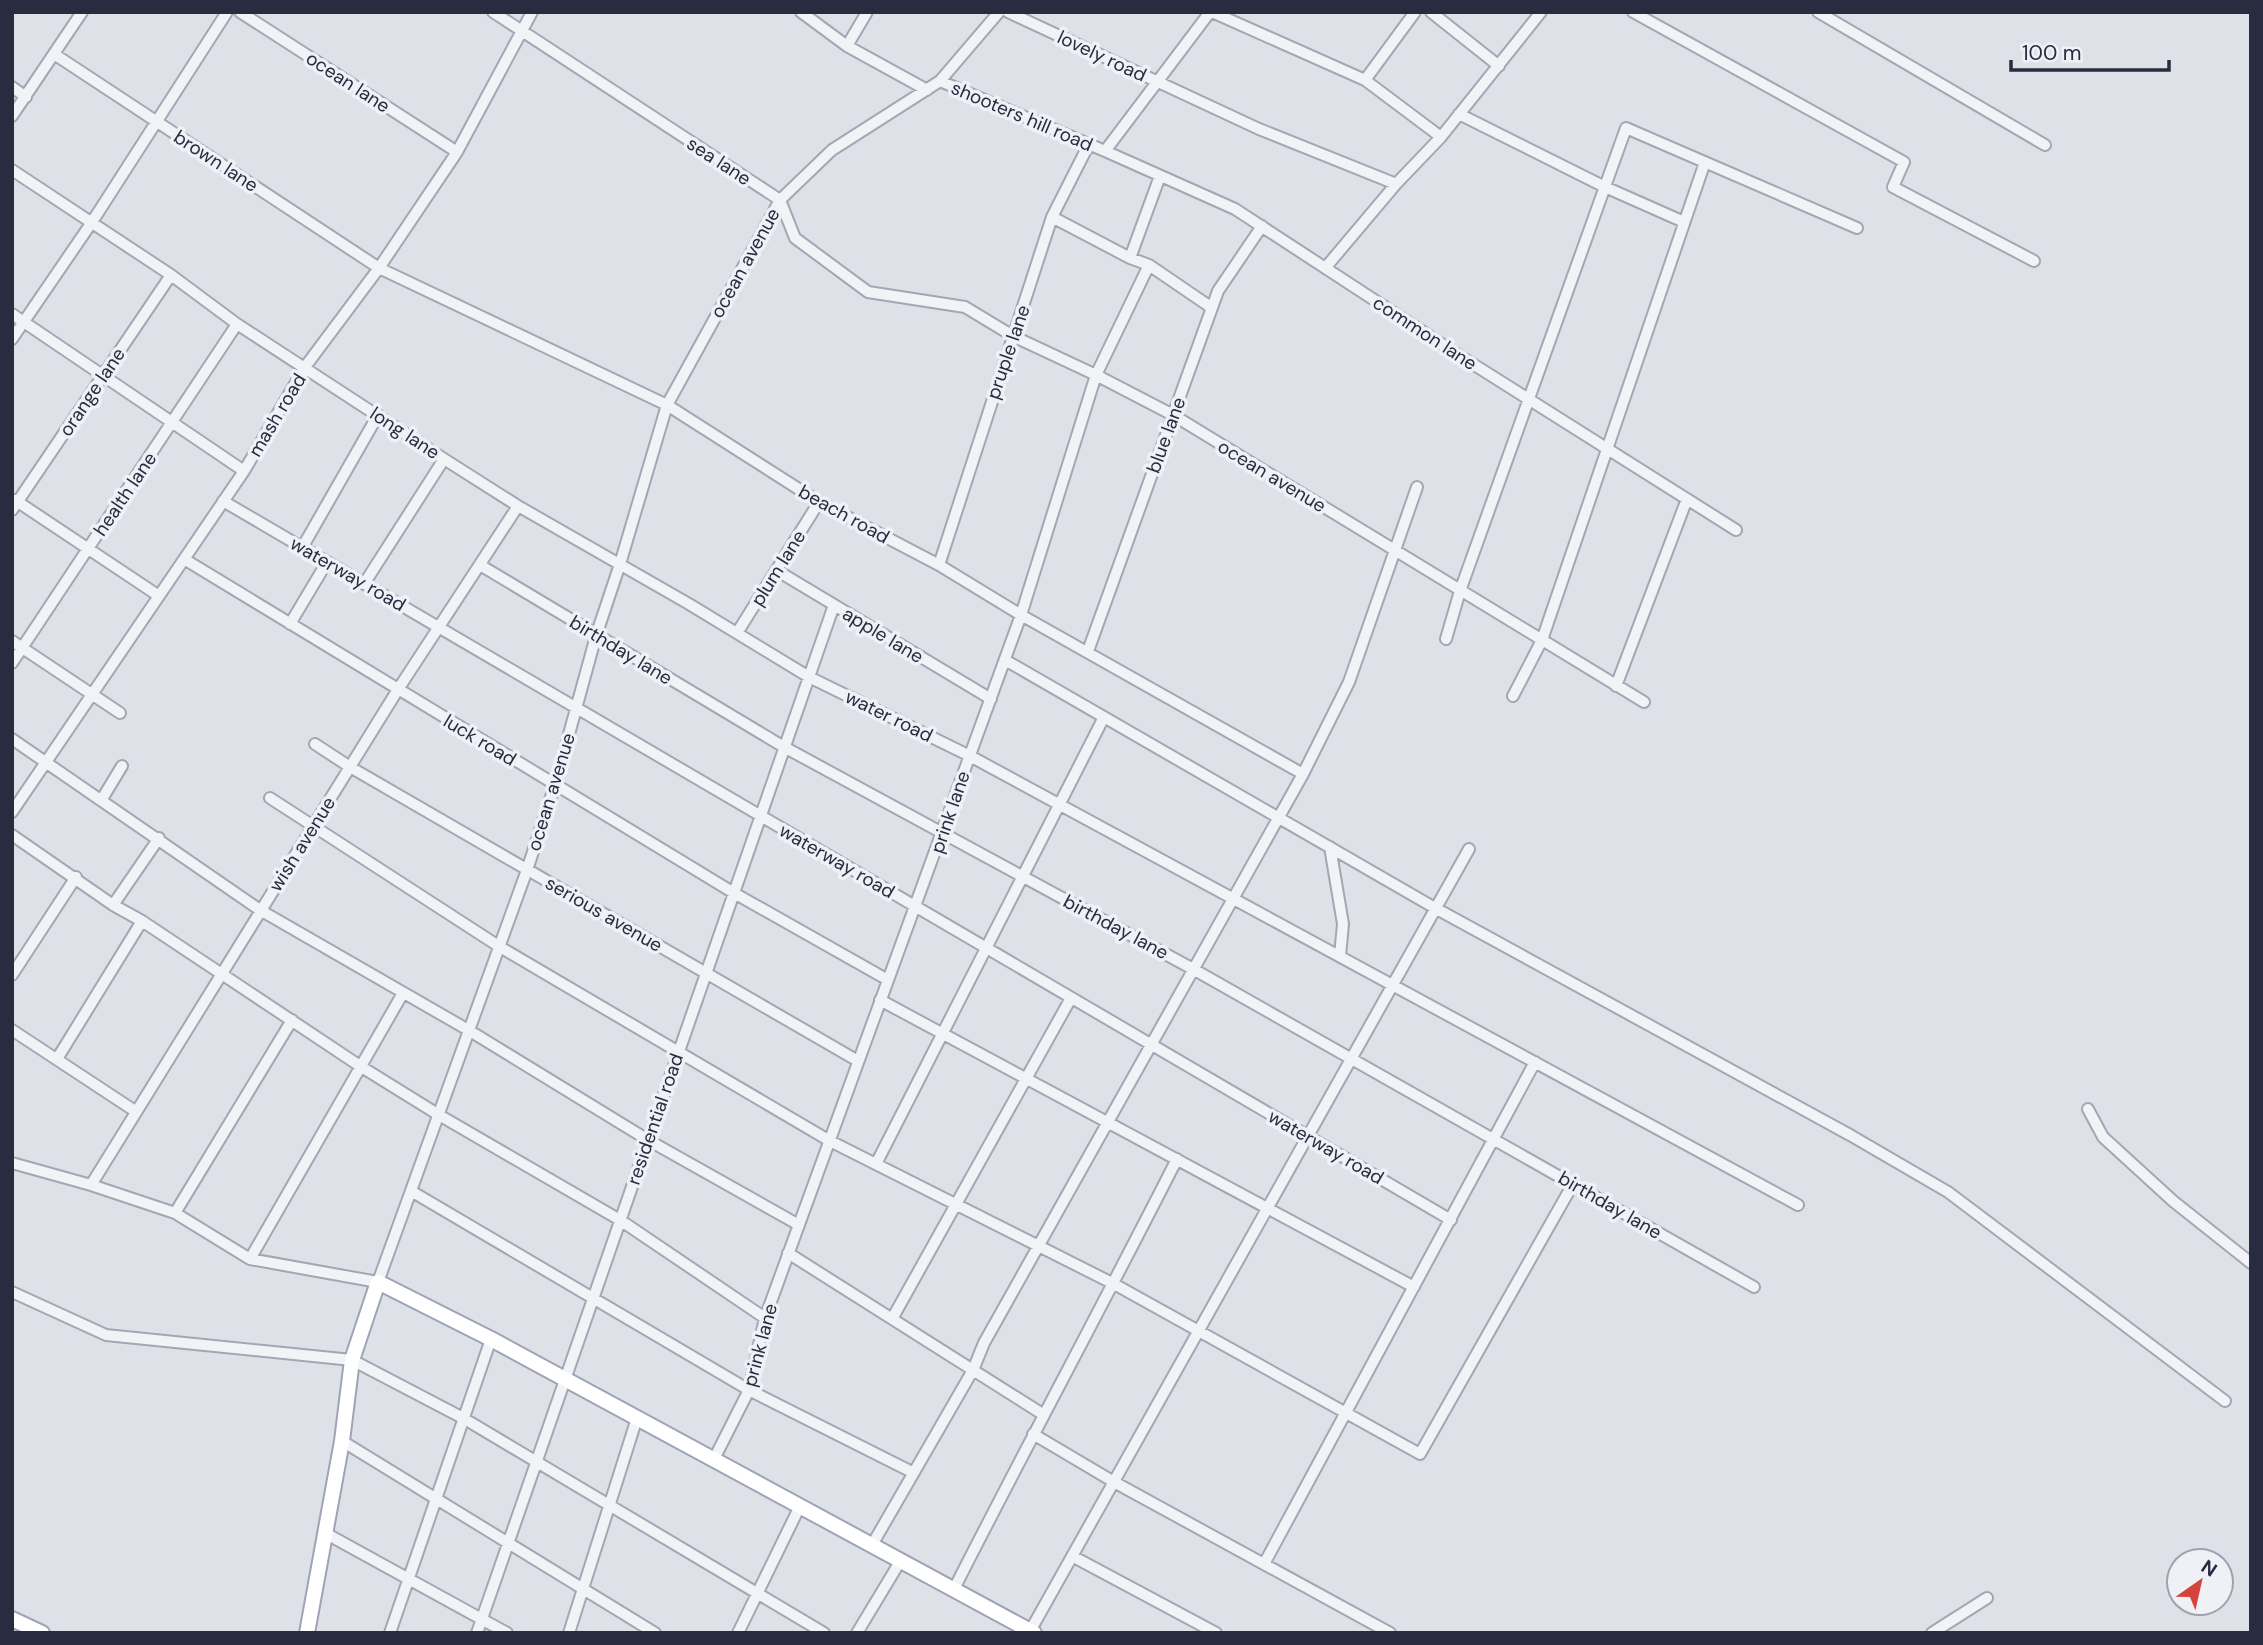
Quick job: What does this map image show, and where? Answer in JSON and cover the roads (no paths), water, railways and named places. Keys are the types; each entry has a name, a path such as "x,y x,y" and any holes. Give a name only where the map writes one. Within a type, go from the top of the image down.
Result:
{"main road":[{"path":"307,1633 342,1441 352,1360 378,1282 714,1458 1031,1632"},
{"path":"12,1619 42,1633"}],"street":[{"path":"12,116 82,12"},
{"path":"12,340 92,222 227,12"},
{"name":"ocean lane","path":"240,12 457,152"},
{"name":"sea lane","path":"494,12 780,200"},
{"name":"mash road","path":"12,812 244,471 305,367 379,268 457,152 531,12"},
{"path":"847,46 867,12"},
{"path":"780,200 832,150 940,81 999,12"},
{"name":"lovely road","path":"1008,12 1259,129 1396,184"},
{"path":"1105,151 1211,12 1365,80 1441,137"},
{"path":"1365,80 1415,12"},
{"path":"1431,12 1499,66"},
{"path":"1326,267 1396,184 1441,137 1541,12"},
{"path":"1633,12 1904,162 1893,187 2034,261"},
{"path":"1652,23 1660,12"},
{"path":"1818,12 2045,145"},
{"path":"804,13 847,46 927,90"},
{"name":"brown lane","path":"54,54 379,268"},
{"name":"shooters hill road","path":"940,81 1105,151"},
{"path":"12,87 26,97"},
{"path":"1460,114 1605,187 1684,222"},
{"path":"1446,639 1460,591 1626,128 1857,228"},
{"name":"pruple lane","path":"939,565 1052,217 1089,144"},
{"name":"common lane","path":"1105,151 1235,209 1528,400 1736,530"},
{"path":"1513,696 1542,640 1705,162"},
{"name":"long lane","path":"12,170 171,275 237,324 444,459 518,506 809,677"},
{"path":"1130,258 1160,176"},
{"name":"ocean avenue","path":"780,200 795,238 868,292 965,307 1013,336 1173,415 1644,702"},
{"name":"ocean avenue","path":"378,1282 527,870 555,785 596,636 667,405 780,200"},
{"path":"1052,217 1130,258 1149,265 1212,308"},
{"name":"blue lane","path":"1088,651 1212,308 1219,291 1262,226"},
{"name":"prink lane","path":"714,1458 749,1390 765,1318 1021,615 1096,375 1149,265"},
{"name":"beach road","path":"379,268 667,405 819,502 939,565 1021,615 1303,774"},
{"name":"orange lane","path":"14,503 171,275"},
{"path":"12,314 244,471"},
{"name":"health lane","path":"12,663 237,324"},
{"path":"302,548 378,415"},
{"path":"364,584 444,459"},
{"path":"872,1545 1303,774 1349,682 1417,487"},
{"path":"1616,686 1687,499"},
{"name":"waterway road","path":"223,501 1451,1220"},
{"name":"plum lane","path":"737,634 819,502"},
{"path":"14,503 159,596"},
{"name":"wish avenue","path":"91,1185 397,691 518,506"},
{"name":"luck road","path":"184,559 397,691 734,893 888,980"},
{"path":"289,624 327,562"},
{"name":"birthday lane","path":"480,565 784,747 1194,969 1754,1287"},
{"name":"apple lane","path":"776,570 991,699"},
{"name":"residential road","path":"477,1633 834,605"},
{"path":"12,640 120,713"},
{"path":"1005,660 1436,908 1850,1135 1948,1192 2225,1401"},
{"name":"water road","path":"809,677 970,755 1798,1205"},
{"path":"876,1164 1104,717"},
{"path":"12,739 260,910 470,1031 648,1140 799,1226"},
{"name":"serious avenue","path":"315,744 350,767 858,1061"},
{"path":"102,799 122,766"},
{"path":"270,798 500,947 830,1140 1114,1283 1420,1454 1573,1184"},
{"path":"12,835 113,905 142,921 360,1066 620,1220 765,1318"},
{"path":"113,905 159,838"},
{"path":"1330,847 1343,924 1340,956"},
{"path":"1031,1632 1469,849"},
{"path":"12,975 76,877"},
{"path":"57,1059 142,921"},
{"path":"250,1259 403,993"},
{"path":"892,1319 1070,998"},
{"path":"880,1000 1414,1287"},
{"path":"175,1213 292,1020"},
{"path":"12,1030 135,1111"},
{"path":"1264,1564 1535,1062"},
{"path":"2088,1109 2103,1137 2173,1201 2251,1263"},
{"path":"954,1589 1177,1159"},
{"path":"12,1163 91,1185 175,1213 250,1259 378,1282"},
{"path":"411,1191 749,1390 912,1472"},
{"path":"788,1253 1044,1415"},
{"path":"12,1292 106,1335 352,1360 463,1418 824,1633"},
{"path":"390,1633 491,1339"},
{"path":"569,1633 637,1418"},
{"path":"1033,1434 1114,1482 1390,1633"},
{"path":"342,1441 655,1633"},
{"path":"738,1633 800,1506"},
{"path":"325,1533 506,1633"},
{"path":"1072,1556 1216,1633"},
{"path":"857,1633 901,1560"},
{"path":"1932,1633 1987,1598"},
{"path":"1363,1633 1370,1621"}]}
